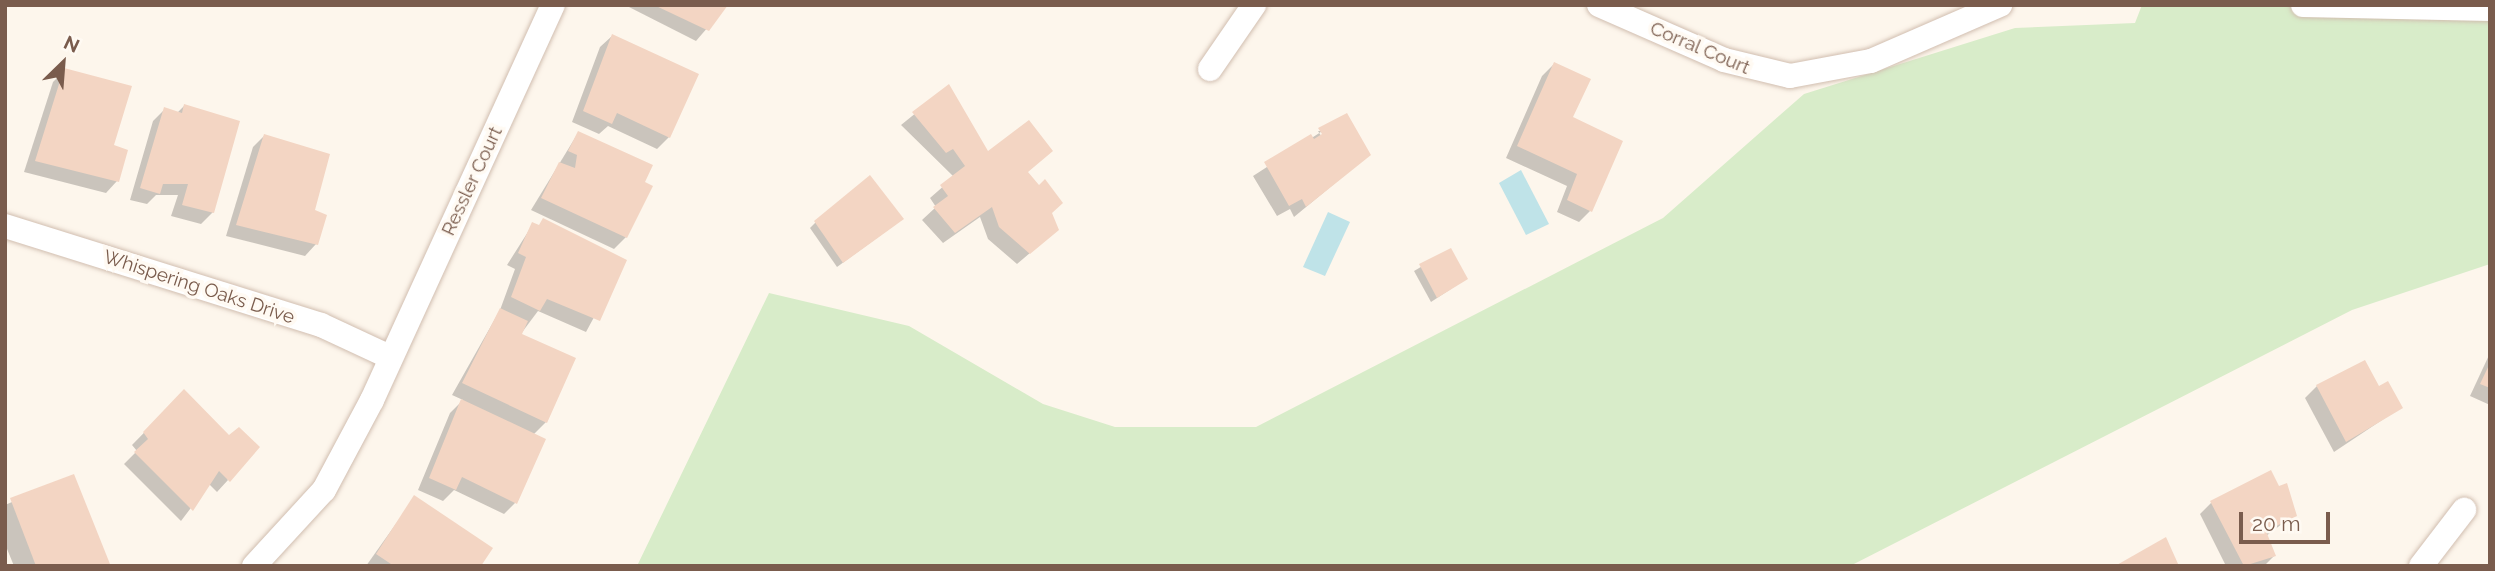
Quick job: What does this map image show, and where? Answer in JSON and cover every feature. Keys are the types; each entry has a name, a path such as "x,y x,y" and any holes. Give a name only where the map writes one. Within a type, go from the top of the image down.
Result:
{"street":[{"name":"Ressler Court","path":"254,566 324,490 390,357 553,5"},
{"path":"1210,69 1254,5"},
{"name":"Corral Court","path":"1599,5 1724,60 1790,76 1871,61 2000,5"},
{"path":"2304,5 2490,9"},
{"name":"Whispering Oaks Drive","path":"5,226 321,326 390,357"},
{"path":"2421,566 2464,510"}],"green space":[{"path":"2142,5 2490,5 2490,264 2352,310 1850,566 637,566 769,293 909,326 1043,404 1115,427 1256,427 1663,218 1804,94 2015,28 2135,23"}],"water":[{"path":"1521,170 1549,224 1526,235 1499,183"},
{"path":"1328,212 1350,222 1325,276 1303,267"}],"building":[{"path":"654,5 728,5 709,31"},
{"path":"612,34 699,74 670,138 617,113 612,124 583,111"},
{"path":"1554,62 1591,79 1573,117 1623,141 1592,212 1567,200 1577,174 1517,146"},
{"path":"64,68 132,86 114,145 128,150 119,182 35,161"},
{"path":"949,84 988,151 1029,120 1053,151 1028,172 1039,185 1045,179 1063,203 1052,213 1059,230 1030,254 999,227 992,207 955,233 933,207 948,196 940,185 965,166 953,149 946,153 912,112"},
{"path":"184,104 240,121 214,213 182,205 188,184 163,184 160,194 140,188 164,107 182,113"},
{"path":"1347,113 1371,155 1306,207 1302,199 1289,206 1264,162 1311,134 1314,139 1322,134 1318,128"},
{"path":"578,131 653,165 645,182 653,186 627,238 541,198 559,162 575,168 577,155 568,151"},
{"path":"264,134 330,154 315,210 327,215 318,245 236,225"},
{"path":"870,175 904,219 843,263 814,221"},
{"path":"543,218 627,260 600,321 547,299 540,311 511,297 526,257 518,253 532,222 539,225"},
{"path":"1451,248 1468,279 1437,298 1419,264"},
{"path":"500,308 528,321 522,334 576,358 547,423 462,383"},
{"path":"2365,360 2379,386 2388,381 2403,408 2346,442 2316,385"},
{"path":"2490,363 2490,388 2480,384"},
{"path":"184,389 229,435 239,427 260,447 230,482 219,471 193,511 134,452 148,439 143,432"},
{"path":"461,399 546,439 517,504 462,477 456,490 429,478"},
{"path":"2271,470 2279,486 2287,483 2297,516 2266,531 2276,556 2244,566 2210,501"},
{"path":"74,474 110,564 36,566 10,498"},
{"path":"414,495 493,548 481,566 394,566 376,554"},
{"path":"2166,537 2179,566 2115,566"}]}
